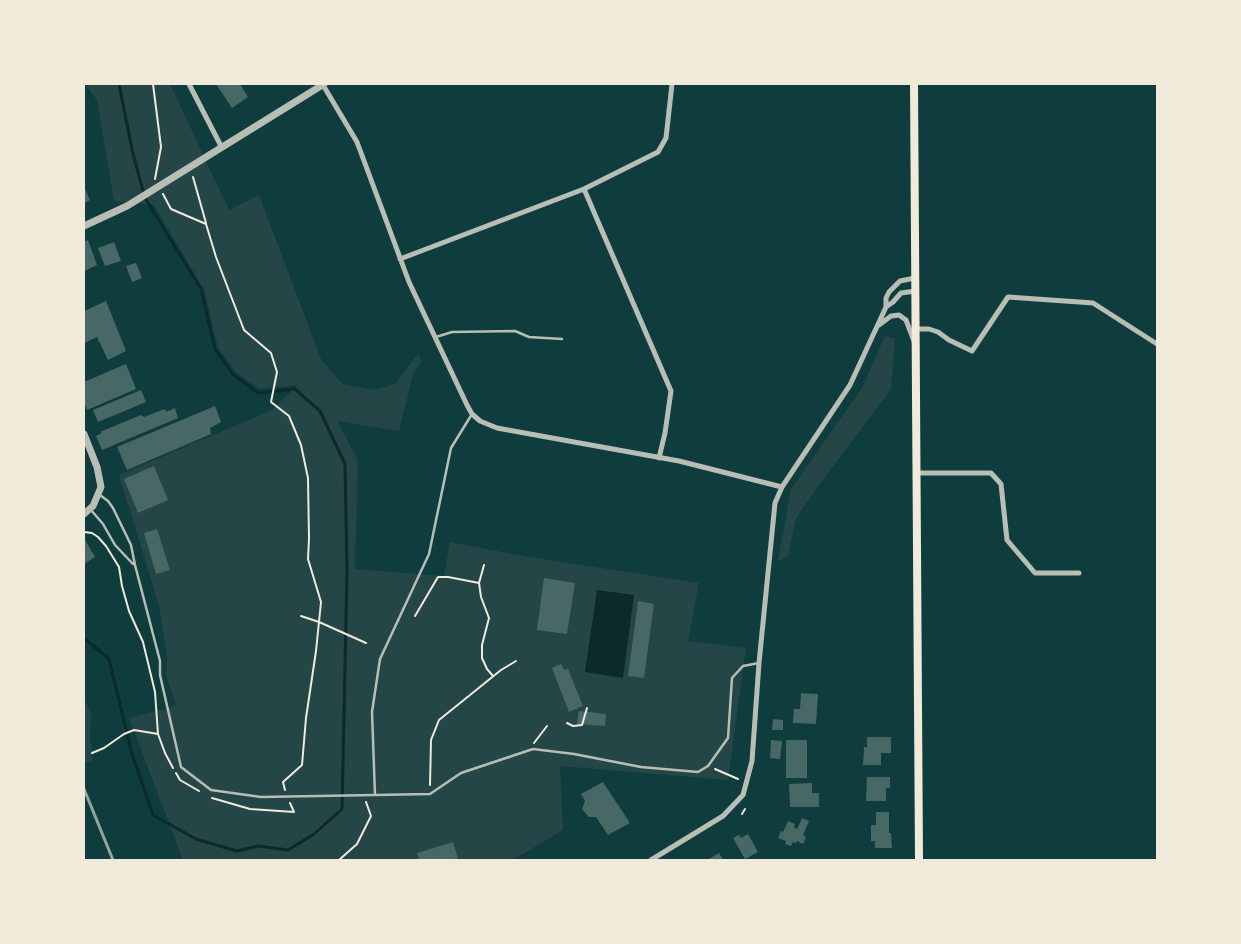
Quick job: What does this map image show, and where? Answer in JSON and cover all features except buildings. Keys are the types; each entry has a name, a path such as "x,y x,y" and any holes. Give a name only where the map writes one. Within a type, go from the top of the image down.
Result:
{"main road":[{"path":"914,84 919,860"}],"street":[{"path":"189,84 222,148"},
{"path":"84,226 127,206 324,84 357,142 400,259 434,338 472,414 480,421 497,428 658,458 782,487"},
{"path":"400,259 584,189 658,152 666,138 672,84"},
{"path":"584,189 671,391 665,433 658,458"},
{"path":"886,307 886,298 894,285 904,279 915,278"},
{"path":"651,860 724,816 743,795 752,761 759,663 775,503 782,487 845,394 886,307 901,293 916,290"},
{"path":"916,329 929,329 938,332 949,340 972,351 1008,297 1093,303 1157,344"},
{"path":"878,325 891,316 902,317 916,346"},
{"path":"84,434 100,478 101,487 99,494 87,511"},
{"path":"917,473 991,473 1002,484 1007,540 1034,573 1079,573"}],"lane":[{"path":"434,338 452,332 515,331 530,337 562,339"},
{"path":"375,795 372,712 380,659 429,554 451,448 472,414"},
{"path":"99,494 108,501 121,522 131,545 134,565 160,661 160,675 181,767 211,790 261,797 430,794 461,773 533,749 574,754 641,767 698,772 708,766 728,738 732,678 743,666 759,663"},
{"path":"87,511 103,524 115,544 134,565"}],"path":[{"path":"153,84 161,147 154,179"},
{"path":"194,177 216,258 244,330 271,353 277,372 271,402 289,416 300,445 308,478 308,560 322,602 306,718 302,766 283,782 288,797"},
{"path":"162,194 171,209 206,224"},
{"path":"484,565 479,583 489,618 482,645 482,658 493,677"},
{"path":"415,616 438,577 479,583"},
{"path":"301,616 320,622 366,643"},
{"path":"429,790 430,740 439,720 516,661"},
{"path":"567,723 573,726 582,725 587,708"},
{"path":"534,743 546,726"},
{"path":"92,753 134,730 158,734"},
{"path":"708,766 738,779"},
{"path":"339,860 357,844 371,816 364,795"},
{"path":"742,814 745,809"}],"shaded area":[{"path":"85,84 170,84 229,210 259,195 321,359 342,384 373,390 386,387 396,383 418,354 422,362 414,371 399,431 337,421 358,460 355,569 444,576 450,542 523,556 699,583 688,641 746,648 728,780 560,766 563,830 513,860 183,860 129,718 176,706 166,675 167,658 159,606 119,475 272,410 298,385 259,389 236,372 218,347 204,289 154,205 114,201 97,100"},
{"path":"887,336 895,339 891,389 796,518 788,556 778,561 791,489 862,388 884,338"},
{"path":"597,590 634,595 623,678 585,672"},
{"path":"84,699 91,713 90,739 92,761 84,762"}],"waterway":[{"path":"84,638 109,659 132,754 153,815 196,839 237,851 258,846 288,850 314,834 342,809 347,570 345,464 320,411 295,389 258,393 233,374 215,349 201,289 145,198 133,154 119,84"}],"railway":[{"path":"84,789 113,860"}]}
